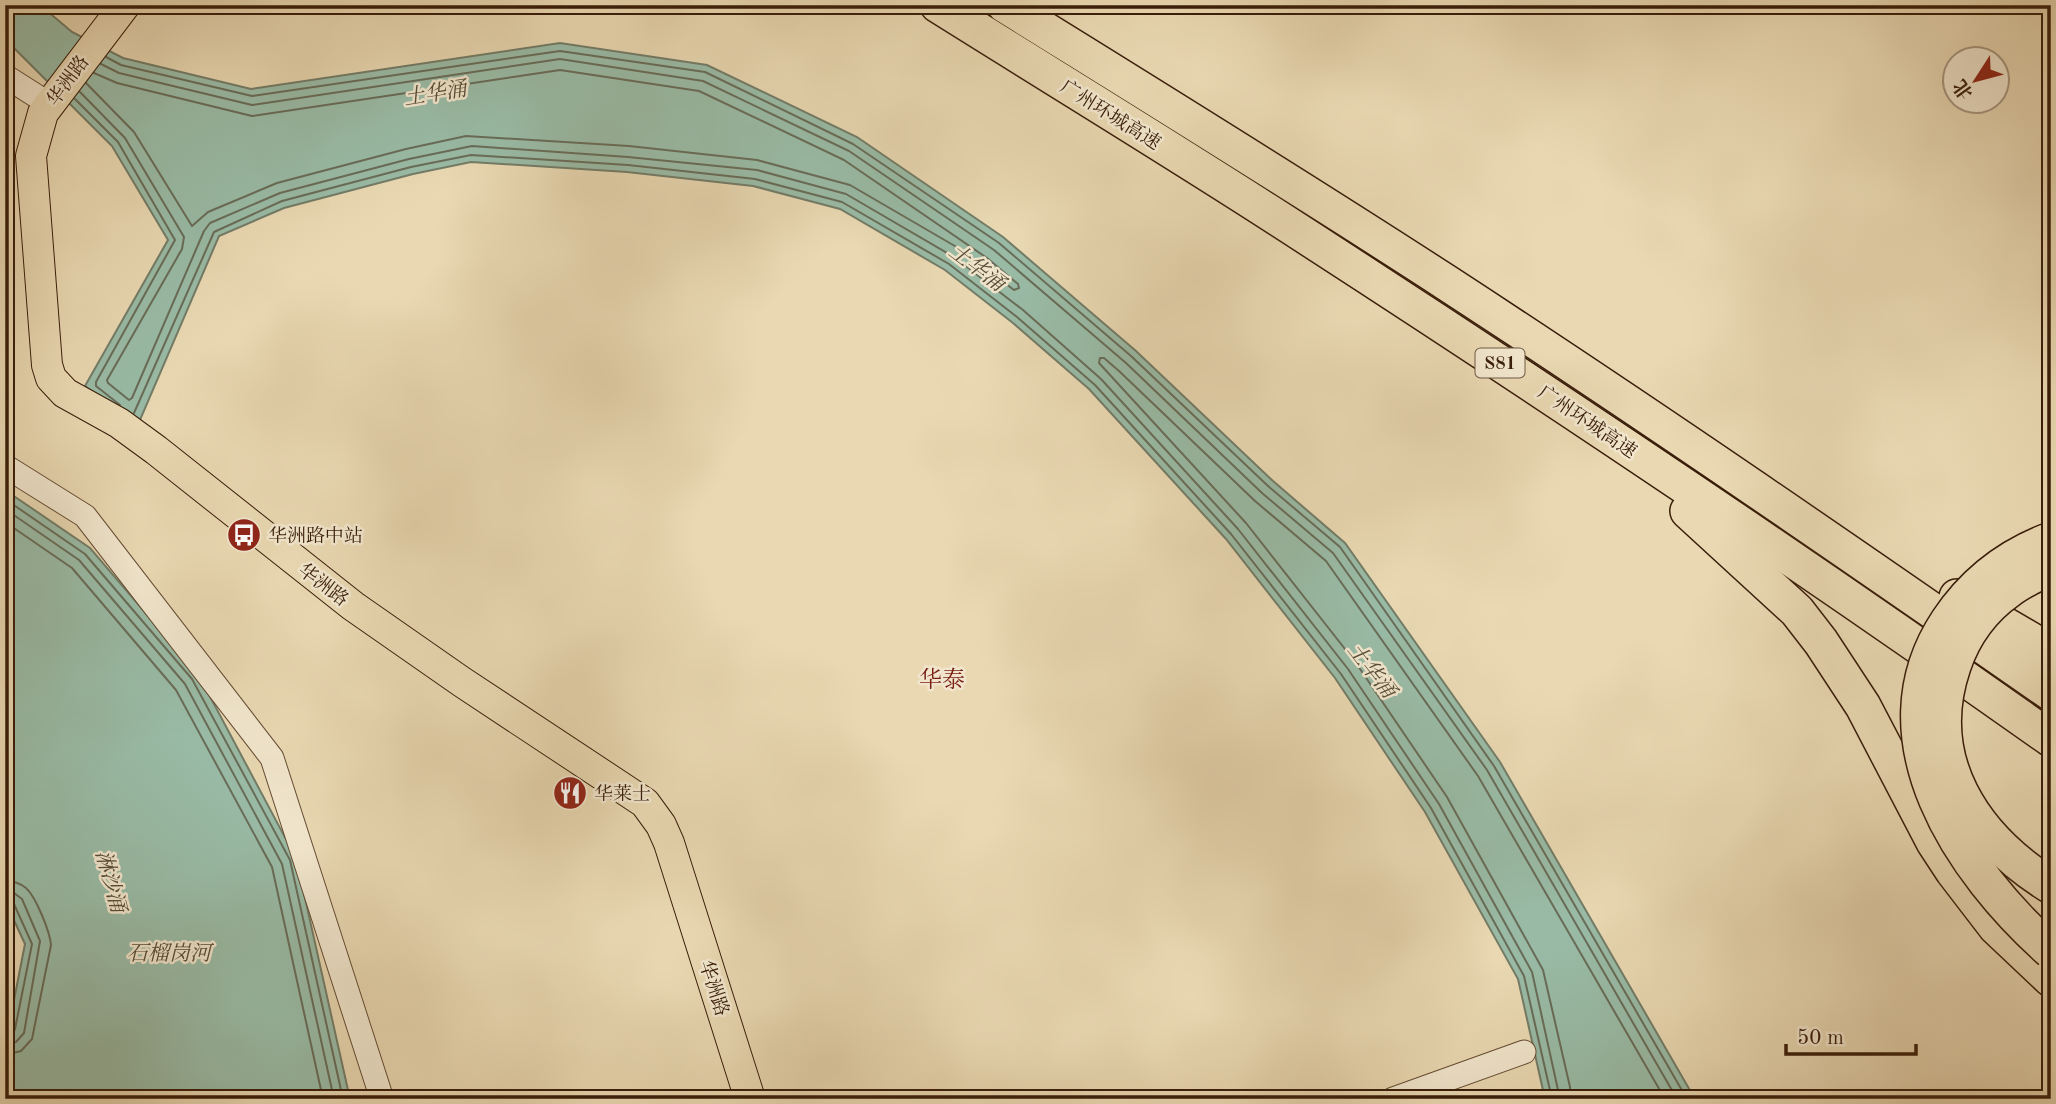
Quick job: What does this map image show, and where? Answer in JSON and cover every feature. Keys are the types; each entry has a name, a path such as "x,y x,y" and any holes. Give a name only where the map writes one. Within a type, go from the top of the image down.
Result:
{"highway":[{"name":"广州环城高速","path":"938,5 1252,201 1440,323 1837,589 2051,739"},
{"name":"广州环城高速","path":"1005,5 1448,284 1826,536 2051,693"},
{"path":"1448,284 2030,642 2051,652"},
{"path":"1440,323 1651,479 1797,611 1863,706 1934,842 1953,871 1996,927 2051,979"},
{"path":"2051,540 2008,559 1970,591 1956,609 1935,645 1925,671 1920,695 1919,723 1927,777 1950,828 2004,903 2051,951"},
{"path":"2051,567 2008,590 1970,628 1950,676 1942,719 1949,764 1969,808 2005,853 2051,886"}],"main road":[{"name":"华洲路","path":"125,5 43,113 31,156 47,365 51,378 65,393 118,423 156,450 299,565 391,634 645,803 661,825 668,842 750,1099"}],"street":[{"path":"5,76 52,99"},
{"path":"5,466 85,516 272,758 382,1099"},
{"path":"1393,1099 1524,1052"}],"water":[{"name":"土华涌","path":"5,5 40,5 72,32 123,58 251,89 560,43 707,65 857,137 1003,237 1136,351 1273,481 1345,543 1500,762 1695,1099 1545,1099 1518,979 1425,812 1335,678 1226,539 1089,389 1013,323 945,270 840,209 753,186 627,172 471,162 413,174 284,208 219,236 137,427 85,386 168,240 112,146 5,39"},
{"name":"石榴岗河","path":"5,490 90,548 198,674 296,858 350,1099 5,1099 5,1046 25,944 5,901"}],"place":[{"name":"华洲路中站","path":"244,535"},
{"name":"华莱士","path":"570,793"}],"district":[{"name":"华泰","path":"942,679"}],"water label":[{"name":"淋沙涌","path":"111,881"}]}
